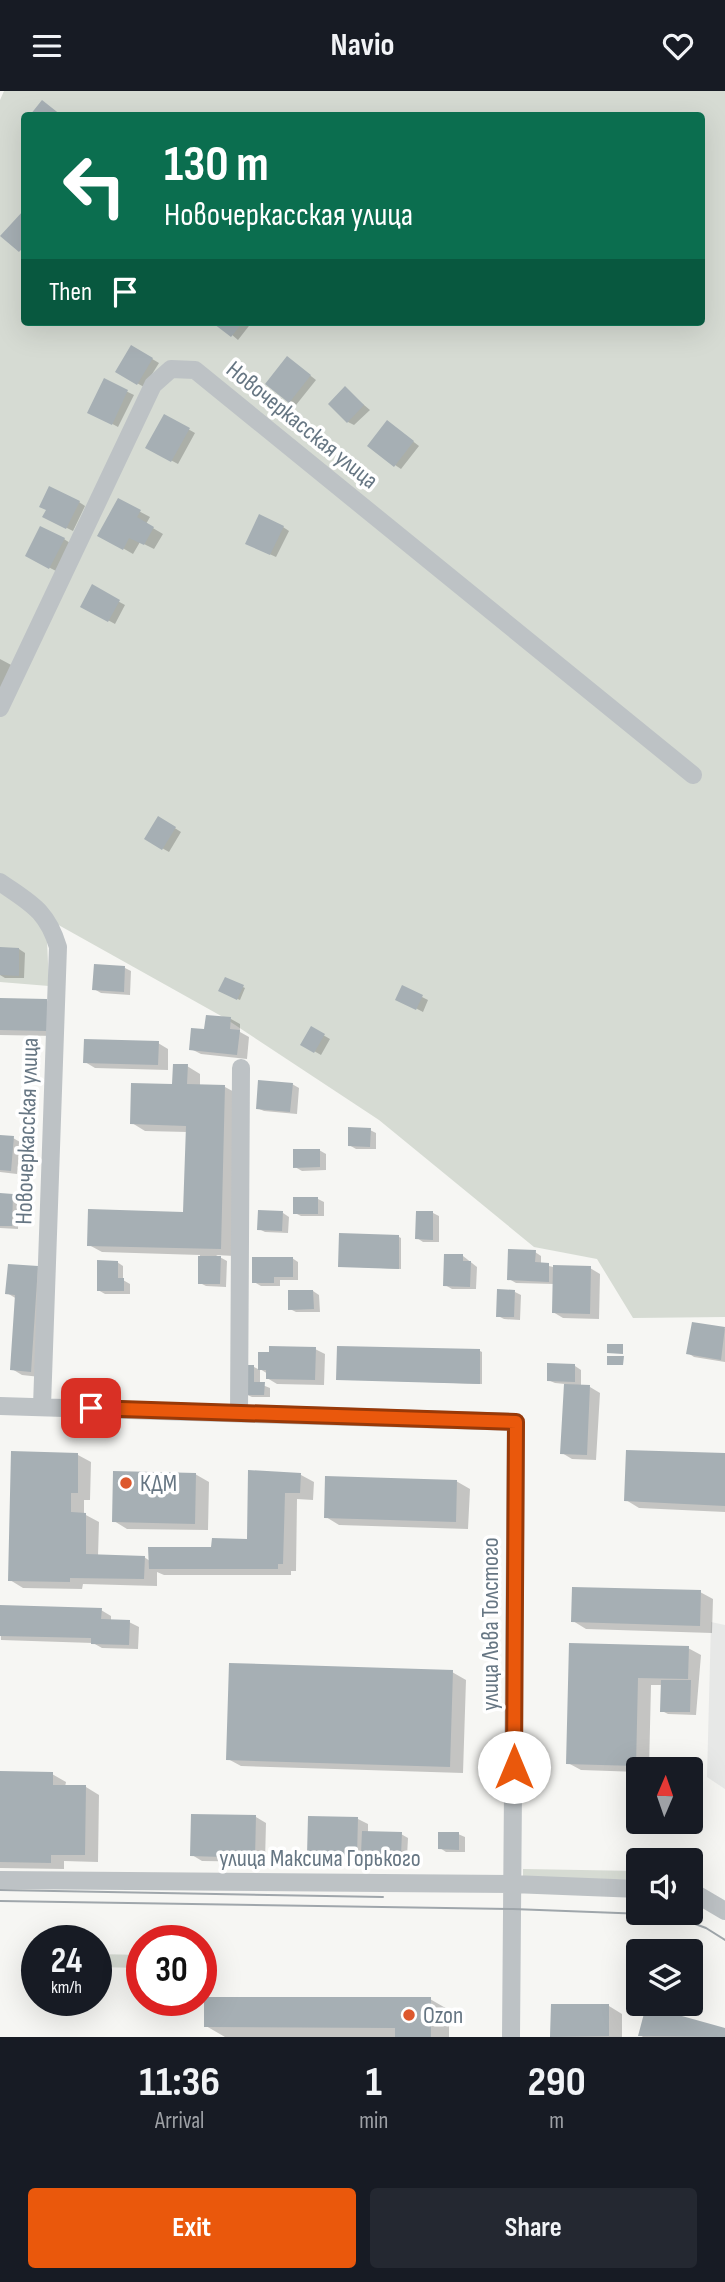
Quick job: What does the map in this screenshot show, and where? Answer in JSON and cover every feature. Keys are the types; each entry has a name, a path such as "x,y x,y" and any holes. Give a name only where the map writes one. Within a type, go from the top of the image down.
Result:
{"street":[{"name":"Новочеркасская улица","path":"0,708 153,385 171,369 195,370 693,775"},
{"name":"Новочеркасская улица","path":"0,882 40,910 52,927 58,947 42,1406"},
{"path":"0,1406 239,1413 241,1068"},
{"name":"улица Льва Толстого","path":"239,1413 516,1422 511,2037"},
{"name":"улица Максима Горького","path":"0,1880 512,1884 626,1888"},
{"path":"703,1898 725,1911"}],"shaded area":[{"path":"4,91 725,91 725,1317 633,1318 597,1259 534,1247 379,1120 223,1017 46,918 49,986 0,982 0,100"},
{"path":"711,1622 725,1625 725,1789 707,1777"},
{"path":"259,1855 305,1857 304,1866 223,1863 223,1858 258,1860"},
{"path":"523,1869 626,1871 626,1880 523,1878"},
{"path":"112,1954 126,1955 126,1968 112,1967"}],"building":[{"path":"42,100 57,112 32,112"},
{"path":"21,213 19,252 0,236"},
{"path":"217,326 240,326 231,337"},
{"path":"131,345 153,358 137,385 115,372"},
{"path":"287,356 311,375 289,403 265,384"},
{"path":"104,378 128,390 112,425 87,413"},
{"path":"345,386 364,405 347,423 328,404"},
{"path":"164,414 190,428 171,462 145,448"},
{"path":"387,420 414,441 394,467 367,446"},
{"path":"49,486 80,501 66,529 42,517 46,510 39,507"},
{"path":"118,498 141,510 137,517 154,527 144,545 129,538 123,550 97,536"},
{"path":"259,514 284,526 270,555 245,544"},
{"path":"40,526 65,538 49,569 25,556"},
{"path":"92,584 120,600 108,622 80,607"},
{"path":"158,816 176,827 162,850 144,839"},
{"path":"0,947 19,948 19,976 0,975"},
{"path":"94,964 125,966 124,992 92,990"},
{"path":"225,977 244,985 237,1000 218,991"},
{"path":"402,985 423,995 416,1010 395,1000"},
{"path":"0,998 47,999 47,1031 0,1030"},
{"path":"206,1015 231,1017 230,1029 240,1030 237,1055 189,1050 191,1028 204,1029"},
{"path":"311,1026 325,1034 314,1053 300,1045"},
{"path":"84,1039 159,1041 158,1065 83,1063"},
{"path":"173,1064 188,1064 187,1084 225,1085 221,1249 87,1246 88,1209 183,1212 186,1126 130,1124 131,1083 172,1084"},
{"path":"258,1080 293,1083 290,1112 256,1109"},
{"path":"348,1127 371,1128 370,1147 348,1146"},
{"path":"0,1135 14,1136 11,1171 0,1170"},
{"path":"293,1149 320,1149 320,1167 293,1168"},
{"path":"0,1193 13,1194 12,1226 0,1226"},
{"path":"293,1197 318,1197 318,1214 293,1214"},
{"path":"258,1210 283,1211 282,1231 257,1230"},
{"path":"416,1211 433,1211 433,1240 415,1239"},
{"path":"339,1233 399,1235 399,1269 338,1267"},
{"path":"508,1249 536,1250 535,1262 549,1263 549,1282 507,1280"},
{"path":"444,1254 463,1254 463,1261 471,1261 470,1287 443,1286"},
{"path":"198,1256 221,1256 220,1284 198,1284"},
{"path":"252,1257 293,1257 293,1277 274,1277 274,1283 252,1283"},
{"path":"97,1260 118,1261 118,1278 124,1278 124,1291 97,1291"},
{"path":"8,1264 38,1266 31,1372 10,1370 15,1295 5,1294"},
{"path":"553,1265 591,1266 590,1314 552,1313"},
{"path":"497,1289 515,1290 514,1317 496,1317"},
{"path":"288,1290 313,1290 314,1309 288,1310"},
{"path":"692,1322 725,1327 721,1360 686,1354"},
{"path":"607,1344 623,1344 623,1354 607,1353"},
{"path":"269,1346 316,1347 315,1380 266,1379 266,1370 258,1370 258,1352 269,1352"},
{"path":"337,1346 480,1349 480,1384 336,1380"},
{"path":"607,1356 624,1356 623,1365 607,1365"},
{"path":"547,1363 575,1364 575,1382 547,1381"},
{"path":"244,1365 254,1365 254,1382 265,1382 264,1395 244,1395"},
{"path":"564,1384 590,1385 587,1455 560,1454"},
{"path":"626,1450 725,1453 725,1506 624,1501"},
{"path":"11,1451 78,1453 78,1493 71,1493 71,1512 86,1513 86,1554 145,1556 144,1579 8,1581"},
{"path":"248,1470 301,1473 300,1493 285,1493 283,1564 278,1564 278,1569 149,1569 148,1547 211,1547 212,1538 247,1539"},
{"path":"113,1471 196,1473 195,1524 112,1522"},
{"path":"325,1476 457,1480 456,1522 324,1518"},
{"path":"572,1587 701,1590 700,1626 571,1622"},
{"path":"0,1605 102,1608 101,1619 130,1620 129,1645 91,1644 91,1638 0,1636"},
{"path":"569,1643 689,1646 688,1679 638,1678 636,1757 626,1757 626,1766 566,1764"},
{"path":"229,1663 453,1670 450,1767 226,1760"},
{"path":"661,1680 691,1680 690,1712 660,1712"},
{"path":"0,1771 53,1772 53,1785 86,1785 85,1855 51,1855 51,1863 0,1862"},
{"path":"191,1814 256,1815 255,1858 190,1856"},
{"path":"308,1816 358,1817 357,1856 307,1855"},
{"path":"362,1831 402,1832 401,1855 361,1854"},
{"path":"438,1832 459,1832 459,1850 438,1849"},
{"path":"217,1997 431,1997 431,2037 395,2037 395,2028 204,2027 204,2016 217,2016"},
{"path":"551,2004 609,2004 609,2036 550,2037"},
{"path":"643,2016 682,2016 725,2028 725,2037 638,2036"}],"tram line":[{"path":"0,1890 383,1897"},
{"path":"0,1901 513,1909 671,1915 706,1928 725,1940"}],"place":[{"name":"КДМ","path":"126,1483"},
{"name":"Ozon","path":"409,2015"}],"route":[{"path":"91,1408 516,1422 514,1767"}]}
